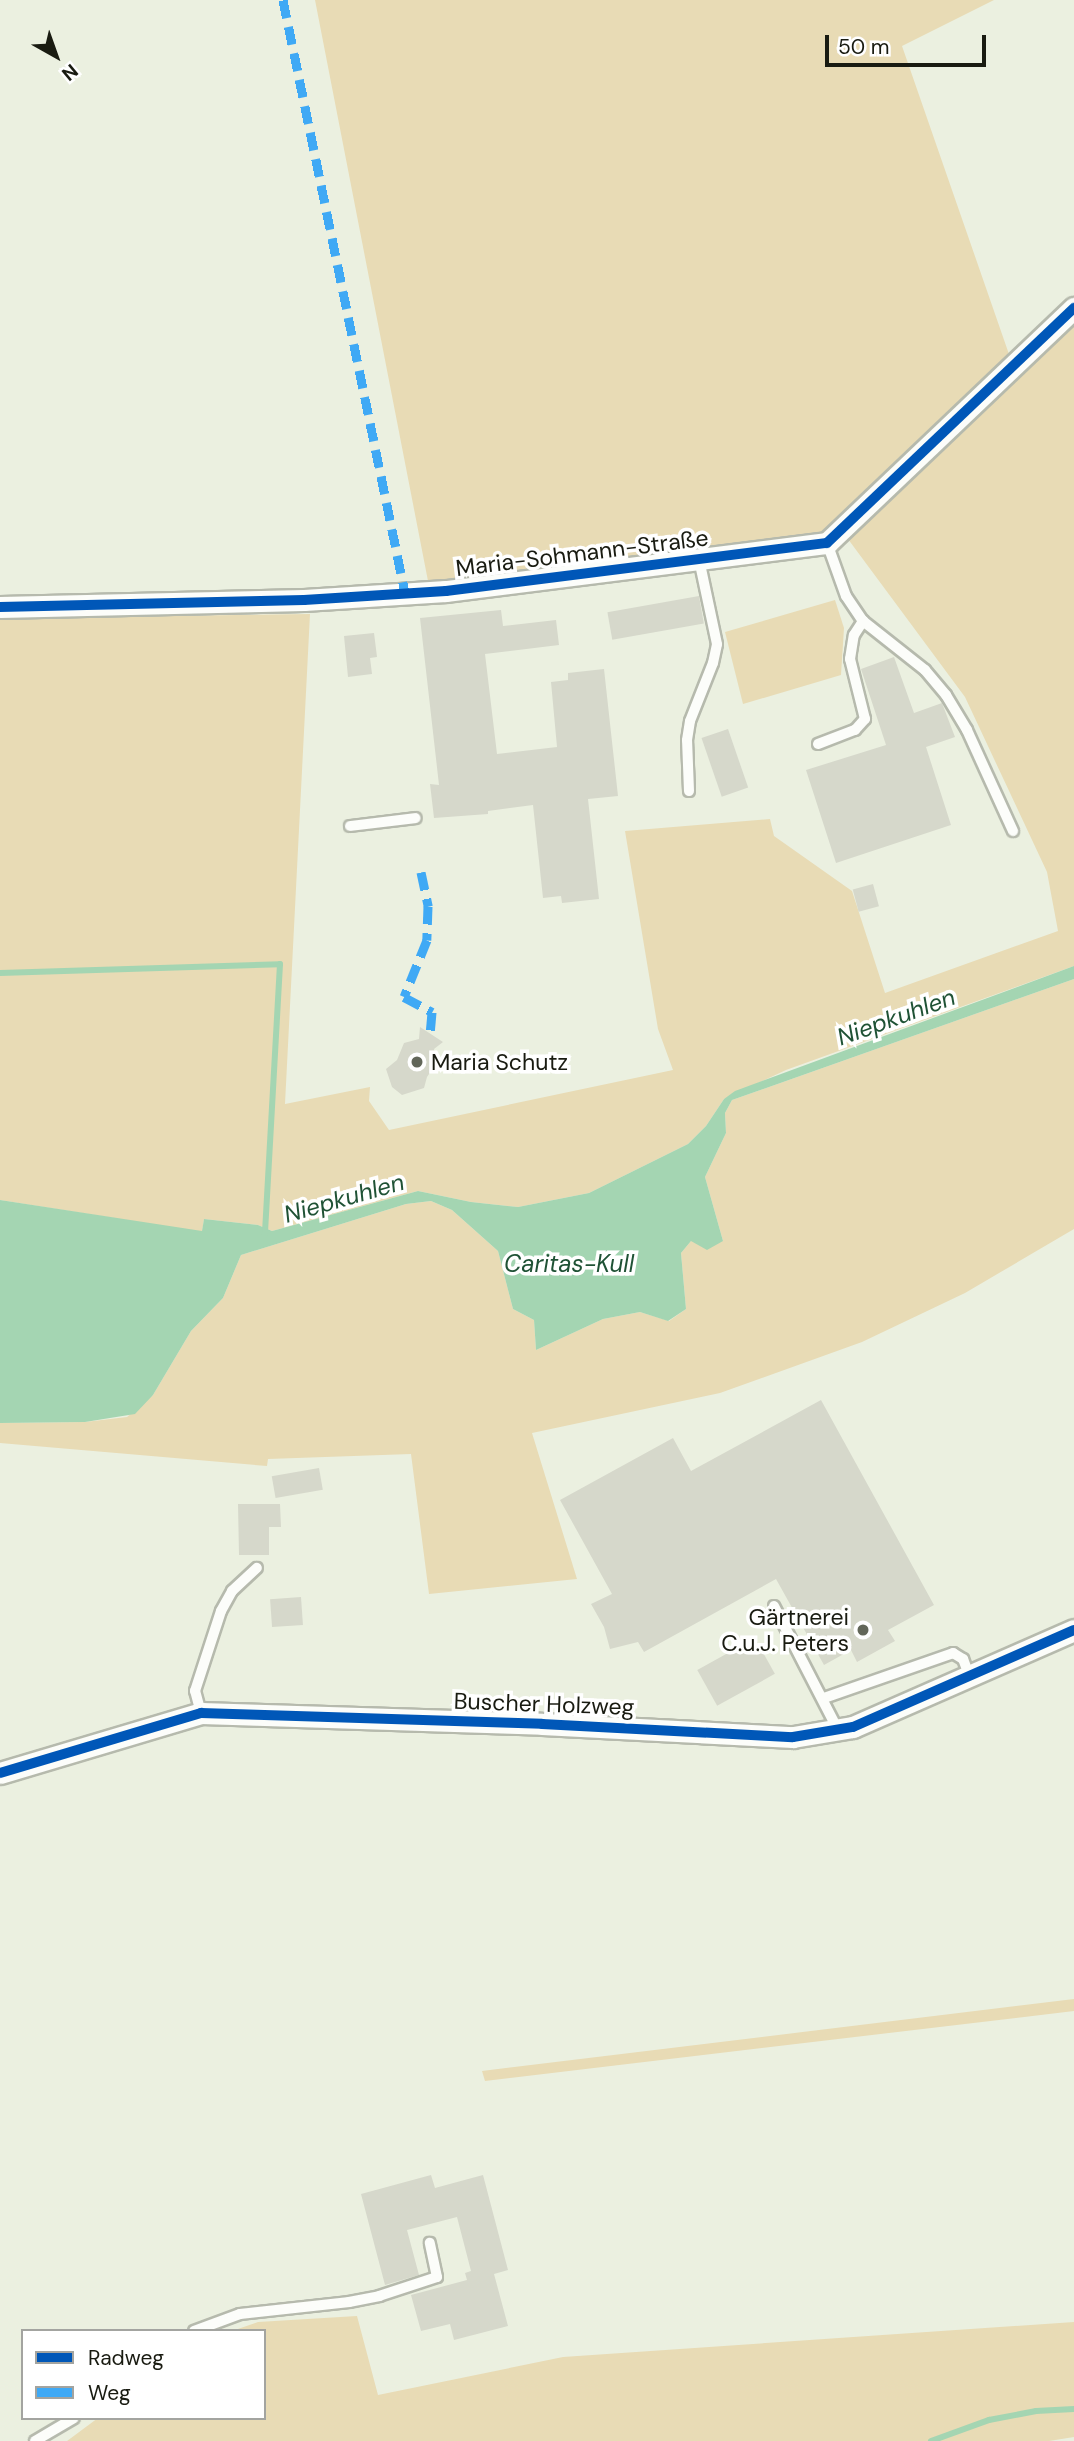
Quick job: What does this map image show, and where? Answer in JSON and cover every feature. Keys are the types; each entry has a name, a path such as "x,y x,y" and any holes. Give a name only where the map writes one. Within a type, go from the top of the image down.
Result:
{"street":[{"path":"827,543 1074,308"},
{"name":"Maria-Sohmann-Straße","path":"0,607 304,600 446,591 827,543"},
{"name":"Buscher Holzweg","path":"0,1773 201,1713 542,1724 793,1738 853,1727 1074,1630"}],"lane":[{"path":"827,543 846,596 863,621 925,670 946,695 967,730 1013,831"},
{"path":"689,791 687,740 690,721 713,663 717,644 699,559"},
{"path":"818,744 855,730 865,719 850,659 854,635 863,621"},
{"path":"350,826 416,818"},
{"path":"201,1713 195,1690 221,1611 232,1591 257,1568"},
{"path":"774,1606 824,1698 838,1730"},
{"path":"824,1698 953,1653 960,1657 970,1677"},
{"path":"199,2329 240,2314 349,2302 379,2296 438,2277 430,2243"},
{"path":"35,2441 71,2420"}],"shaded area":[{"path":"315,0 994,0 902,46 1011,360 823,540 428,581"},
{"path":"1074,318 1074,966 786,1070 724,1099 706,1126 688,1144 589,1193 518,1207 471,1202 418,1191 272,1231 258,1225 204,1219 202,1232 0,1200 0,618 310,614 285,1104 370,1087 369,1101 389,1130 673,1070 658,1029 625,831 770,819 774,836 852,891 885,993 1058,931 1047,872 965,697 845,535"},
{"path":"835,600 844,628 841,675 743,704 725,632"},
{"path":"1074,979 1074,1229 965,1293 862,1342 720,1393 532,1433 577,1579 429,1594 411,1454 268,1459 267,1466 0,1443 0,1423 85,1422 127,1417 153,1395 191,1331 223,1298 241,1255 406,1204 431,1201 452,1210 498,1251 513,1309 534,1320 536,1350 603,1319 640,1312 669,1321 686,1309 681,1253 691,1241 723,1241 705,1177 726,1133 725,1113 732,1100"},
{"path":"1074,1999 1074,2011 485,2081 482,2071"},
{"path":"357,2316 378,2395 563,2357 1074,2322 1074,2437 1049,2441 67,2441 95,2420 266,2420 266,2329 238,2329 258,2322"}],"water":[{"name":"Caritas-Kull","path":"1074,966 1074,979 732,1100 725,1113 726,1133 705,1177 723,1241 707,1250 691,1241 681,1253 686,1309 668,1321 640,1312 603,1319 536,1350 534,1320 513,1309 498,1251 452,1210 431,1201 406,1204 241,1255 223,1298 191,1331 153,1395 135,1414 85,1422 0,1423 0,1200 202,1231 204,1219 258,1225 272,1231 418,1191 471,1202 518,1207 589,1193 688,1144 706,1126 724,1099 735,1091"}],"building":[{"path":"699,596 704,624 612,640 607,612"},
{"path":"501,610 503,626 556,620 559,645 485,654 497,754 557,747 551,682 568,680 568,673 604,669 618,796 588,799 599,899 562,903 561,896 543,898 533,805 488,811 488,814 434,818 430,784 439,785 420,618"},
{"path":"374,633 377,657 370,658 372,674 348,677 344,636"},
{"path":"894,657 914,713 942,703 955,737 926,747 951,825 836,863 806,770 886,745 861,669"},
{"path":"728,729 748,788 722,797 702,738"},
{"path":"873,884 879,906 859,912 853,889"},
{"name":"Maria Schutz","path":"420,1027 443,1042 434,1049 437,1062 427,1077 424,1088 402,1095 392,1087 386,1069 397,1060 404,1043 419,1039"},
{"path":"821,1400 934,1605 888,1630 895,1641 857,1662 851,1650 824,1665 776,1579 644,1652 638,1642 610,1649 604,1627 591,1604 612,1594 560,1500 673,1438 691,1471"},
{"path":"319,1468 323,1490 276,1498 272,1476"},
{"path":"238,1504 280,1504 281,1527 269,1527 269,1555 239,1555"},
{"path":"301,1597 303,1625 272,1627 270,1599"},
{"path":"755,1638 775,1674 717,1706 697,1670"},
{"path":"431,2175 435,2188 483,2175 508,2270 494,2274 508,2326 454,2340 450,2324 421,2331 411,2295 467,2280 465,2273 471,2271 457,2217 407,2230 419,2275 385,2285 361,2194"}],"waterway":[{"path":"0,973 280,964 265,1235"},
{"path":"931,2441 989,2420 1036,2411 1074,2409"}],"marked path":[{"path":"283,0 405,593"},
{"path":"421,872 428,906 427,940 404,997 432,1012 430,1033"}],"cycle path":[{"path":"0,607 304,600 446,591 827,543 1074,308"},
{"path":"0,1773 201,1713 542,1724 793,1737 853,1727 1074,1630"}],"place":[{"name":"Maria Schutz","path":"417,1062"},
{"name":"Gärtnerei C.u.J. Peters","path":"863,1630"}],"water label":[{"name":"Niepkuhlen","path":"896,1017"},
{"name":"Niepkuhlen","path":"344,1198"}]}
